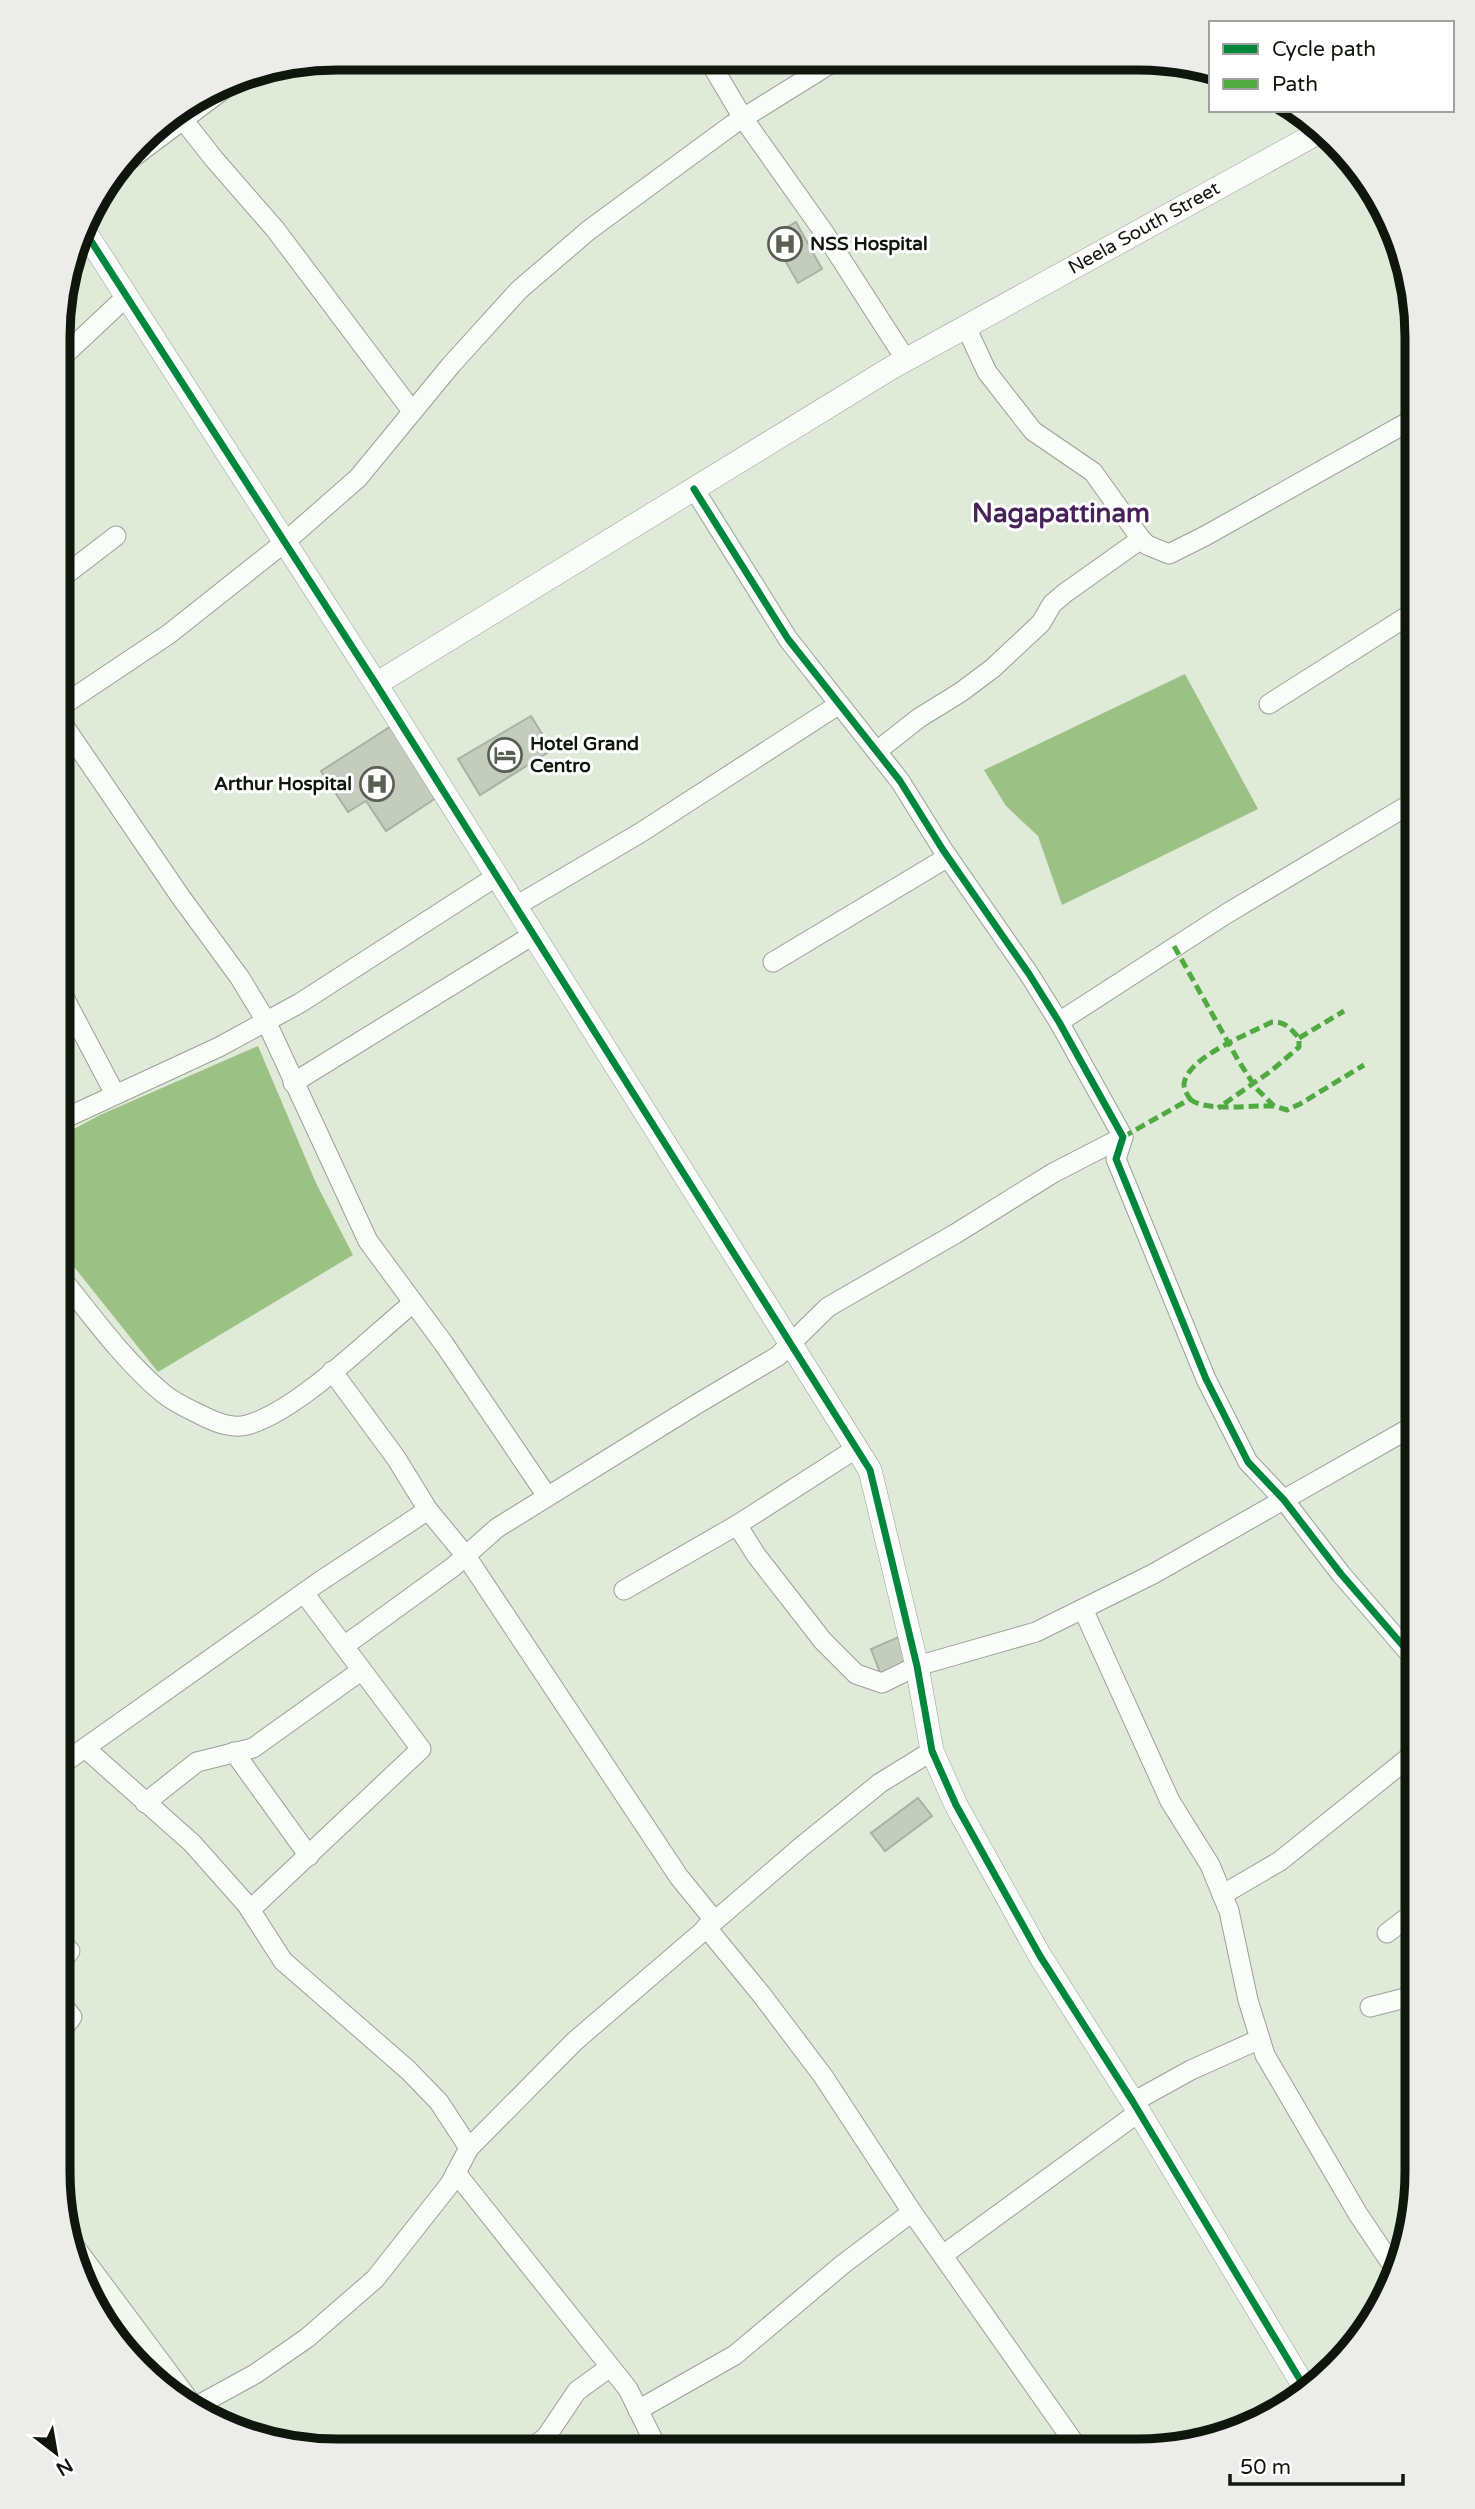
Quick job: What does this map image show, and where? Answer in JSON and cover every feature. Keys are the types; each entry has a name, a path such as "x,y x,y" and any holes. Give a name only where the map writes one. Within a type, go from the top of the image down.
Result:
{"main road":[{"path":"89,2272 171,2382"}],"street":[{"path":"715,70 743,118 823,231 906,359"},
{"path":"70,699 169,634 285,542 358,478 412,411 519,290 589,230 743,118 820,70"},
{"path":"183,119 275,229 412,411"},
{"name":"Neela South Street","path":"376,684 906,359 1313,135"},
{"path":"89,238 376,684 870,1470 918,1666 932,1751 956,1805 1040,1956 1136,2107 1302,2383"},
{"path":"70,350 127,296"},
{"path":"966,327 987,372 1032,431 1093,471 1141,540 1169,554 1405,424"},
{"path":"694,489 788,639 900,781 1059,1022 1123,1137 1116,1159 1206,1379 1248,1462 1284,1500 1340,1574 1405,1648"},
{"path":"70,571 116,536"},
{"path":"877,751 919,718 993,668 1041,623 1058,598 1141,540"},
{"path":"1269,704 1405,618"},
{"path":"516,906 640,833 838,705"},
{"path":"70,735 180,896 240,978 266,1021 368,1241 444,1344 547,1496"},
{"path":"1059,1022 1237,907 1405,807"},
{"path":"773,962 948,857"},
{"path":"70,1116 219,1047 300,1003 497,876"},
{"path":"293,1083 533,935"},
{"path":"70,1009 115,1094"},
{"path":"344,1646 466,1556 498,1528 778,1356 828,1307 955,1234 1053,1173 1123,1137"},
{"path":"70,1288 135,1367 166,1396 211,1421 230,1426 245,1426 263,1419 316,1386 413,1303"},
{"path":"332,1371 396,1458 428,1510 466,1556 710,1923 822,2076 912,2212 1072,2439"},
{"path":"737,1525 756,1555 823,1641 856,1674 882,1683 918,1666 1036,1632 1153,1574 1405,1431"},
{"path":"624,1590 737,1525 857,1448"},
{"path":"70,1759 304,1593 428,1510"},
{"path":"250,1910 421,1749 304,1593"},
{"path":"1083,1609 1170,1801 1210,1865 1229,1912 1248,2000 1265,2056 1358,2214 1390,2261"},
{"path":"145,1803 197,1762 253,1748 362,1670"},
{"path":"85,1748 192,1843 250,1910 283,1961 408,2070 439,2102 469,2148"},
{"path":"202,2402 255,2374 307,2338 375,2280 450,2184 469,2148 575,2041 710,1923 880,1783 932,1751"},
{"path":"234,1752 309,1856"},
{"path":"1222,1895 1280,1861 1405,1761"},
{"path":"1387,1933 1405,1919"},
{"path":"1370,2007 1405,2001"},
{"path":"943,2255 1136,2107 1191,2070 1260,2039"},
{"path":"456,2173 628,2389 652,2439"},
{"path":"638,2410 735,2355 842,2265 912,2212"},
{"path":"543,2439 577,2391 610,2367"}],"shaded area":[{"path":"1185,674 1258,809 1062,905 1038,836 1006,806 984,770"},
{"path":"258,1046 316,1183 353,1255 158,1372 70,1262 70,1131 100,1115"}],"building":[{"path":"796,222 822,269 798,283 771,236"},
{"name":"Hotel Grand Centro","path":"531,716 552,750 480,795 458,759"},
{"path":"393,725 439,796 386,831 366,801 348,812 321,771"},
{"path":"901,1636 912,1662 881,1675 871,1649"},
{"path":"918,1798 932,1816 885,1851 871,1833"}],"marked path":[{"path":"1174,946 1238,1060 1256,1088 1274,1106 1287,1110 1364,1065"},
{"path":"1299,1038 1344,1011"},
{"path":"1123,1137 1190,1099 1184,1086 1188,1074 1220,1047 1272,1022 1290,1028 1299,1038 1299,1047 1271,1071 1218,1108"},
{"path":"1190,1099 1217,1107 1274,1106"}],"cycle path":[{"path":"89,238 376,684 870,1470 917,1666 932,1751 956,1805 1040,1956 1133,2102 1302,2383"},
{"path":"694,489 788,639 900,781 943,850 1059,1022 1123,1137 1116,1159 1206,1379 1248,1462 1284,1500 1341,1574 1405,1648"}],"place":[{"name":"NSS Hospital","path":"785,244"},
{"name":"Hotel Grand Centro","path":"505,755"},
{"name":"Arthur Hospital","path":"377,784"}],"district":[{"name":"Nagapattinam","path":"1061,513"}]}
